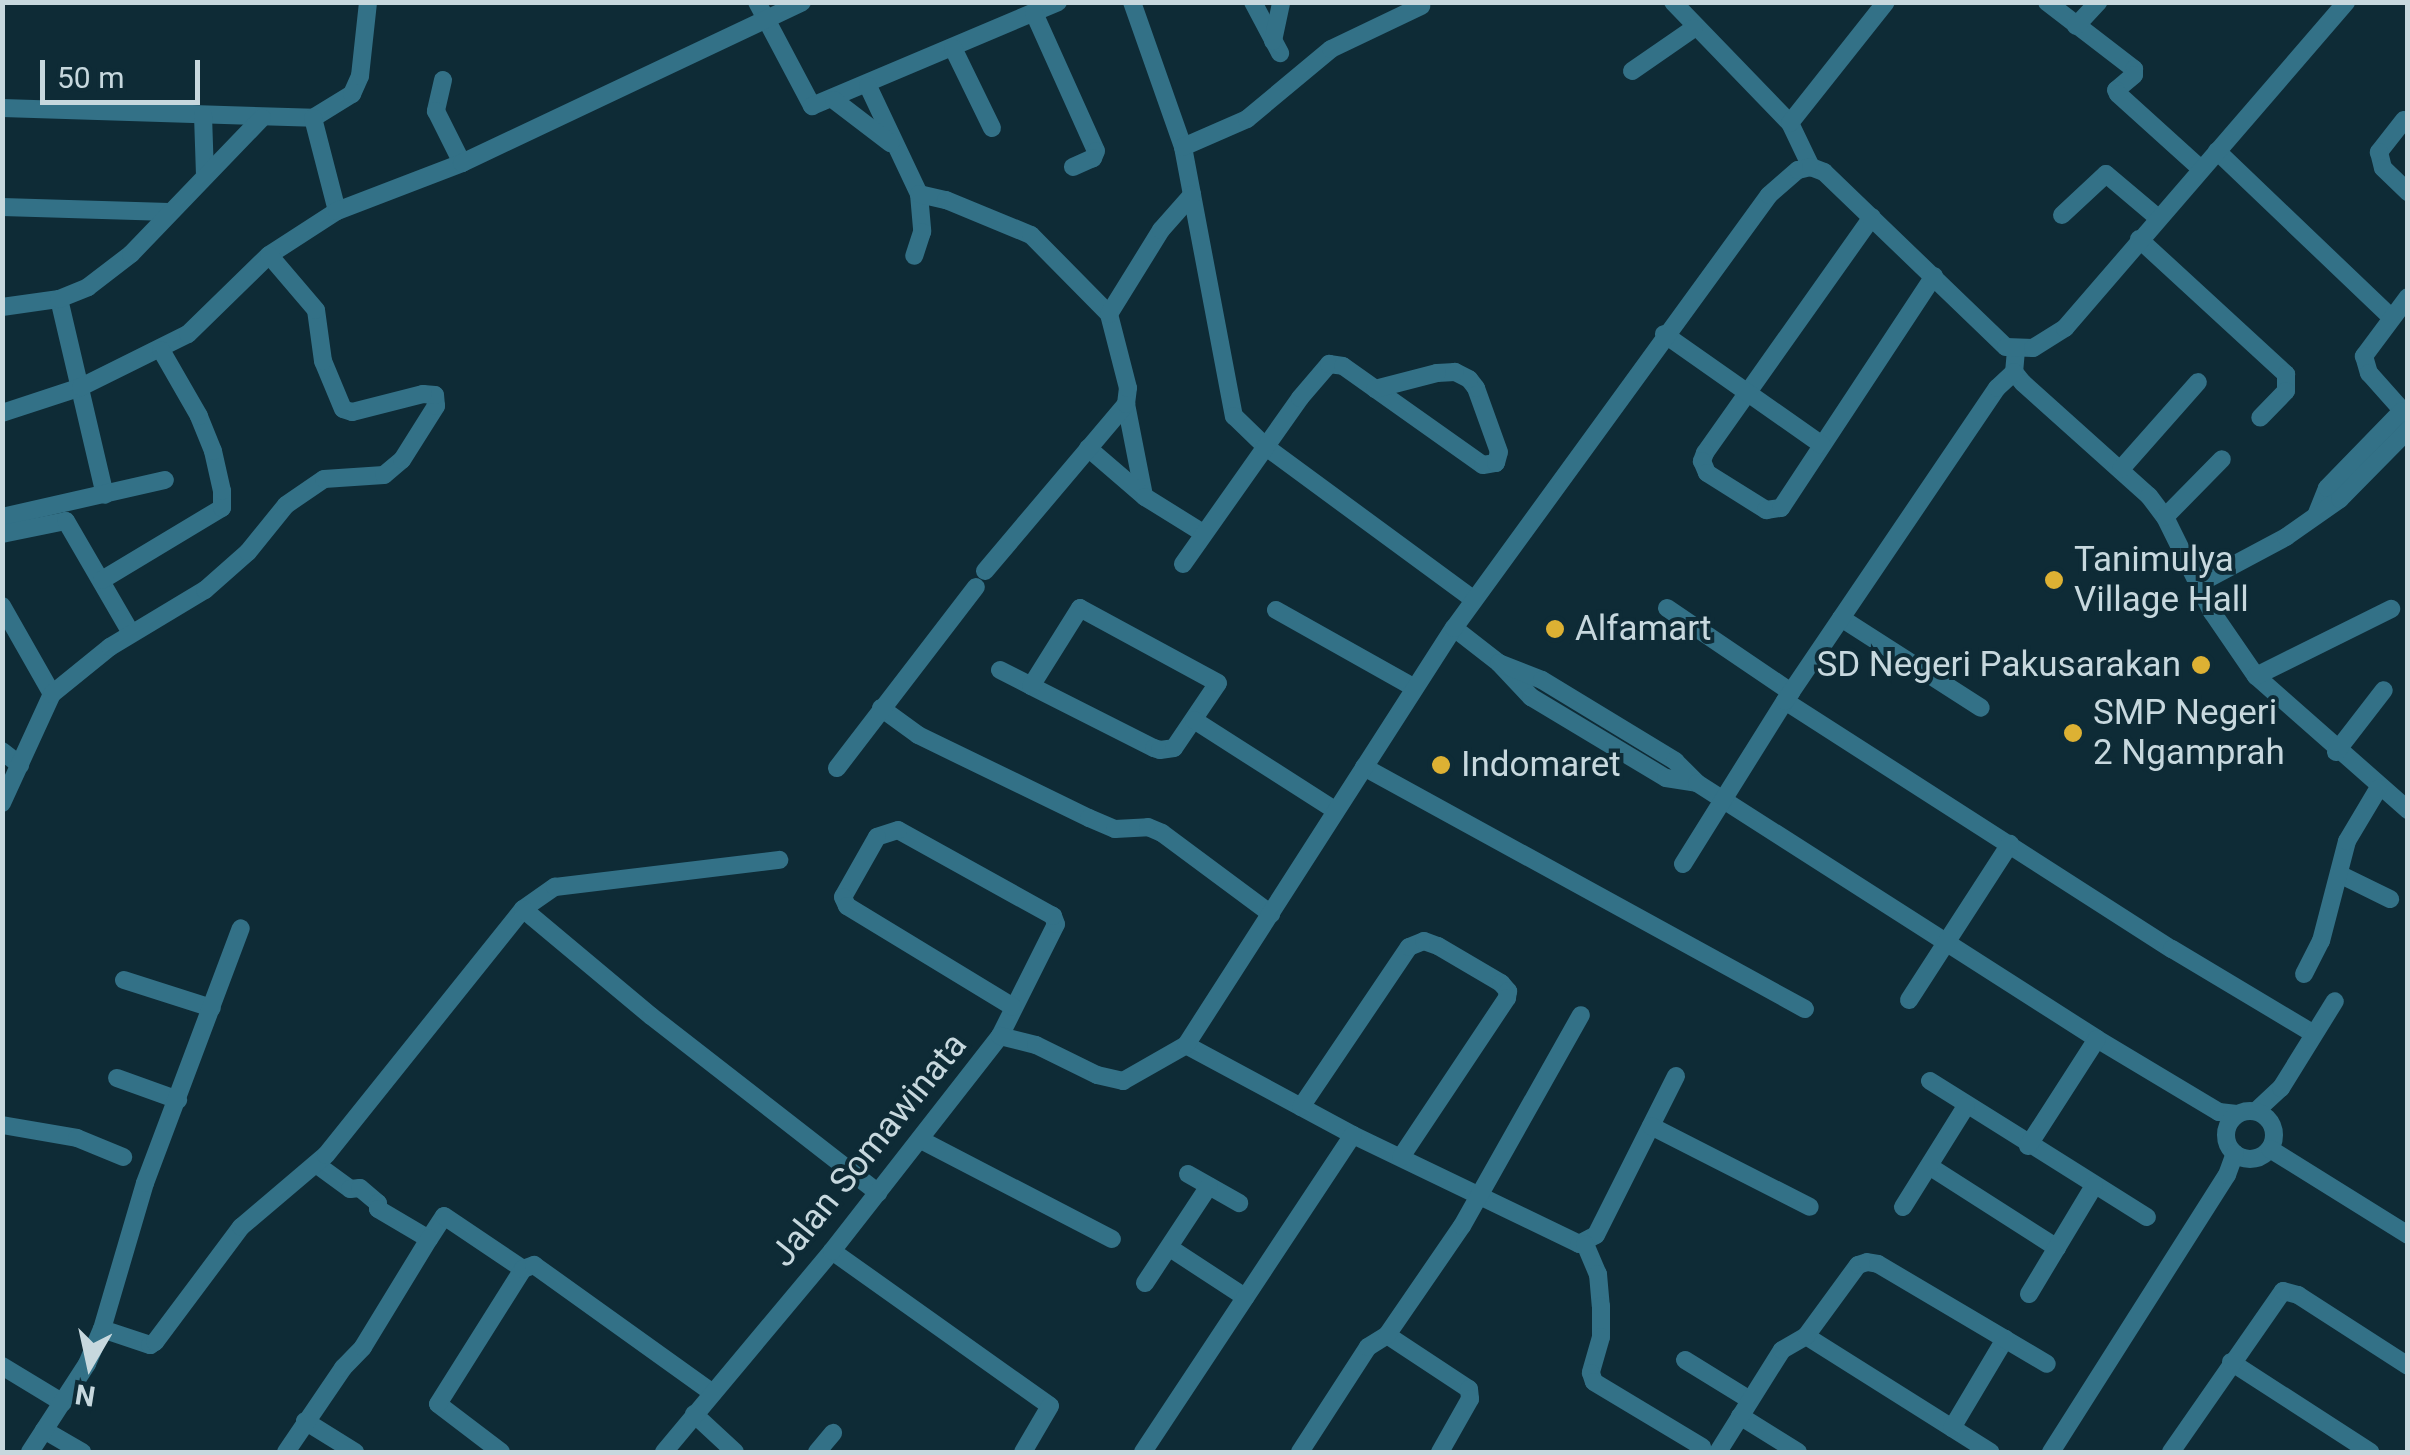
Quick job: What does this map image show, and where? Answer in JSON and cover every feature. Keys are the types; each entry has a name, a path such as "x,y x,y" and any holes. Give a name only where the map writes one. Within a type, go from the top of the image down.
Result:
{"street":[{"path":"2,108 313,118 352,94 360,76 368,2"},
{"path":"2,412 81,387 160,350 209,316 293,236 337,212 462,163 762,11 802,2"},
{"path":"762,11 812,106 868,86 1058,2"},
{"path":"1132,2 1183,147 1220,321 1234,416 1266,447 1474,600"},
{"path":"1252,2 1276,47 1281,2"},
{"path":"1673,2 1790,123 1811,167 1824,172 1998,340 2016,350 2033,348 2064,328 2346,2"},
{"path":"1790,123 1886,2"},
{"path":"2047,2 2134,69 2134,75 2116,92 2201,169"},
{"path":"2076,26 2098,2"},
{"path":"1183,147 1247,119 1331,49 1421,6"},
{"path":"1034,14 1096,151 1093,158 1072,166"},
{"path":"1632,71 1694,28"},
{"path":"952,48 992,128"},
{"path":"443,80 436,111 462,163"},
{"path":"868,86 919,194 922,232 914,256"},
{"path":"834,100 894,146"},
{"path":"203,115 205,176"},
{"path":"2,307 58,299 88,288 117,265 262,118"},
{"path":"313,118 337,212"},
{"path":"2404,120 2380,152 2384,168 2408,192"},
{"path":"2217,151 2391,317"},
{"name":"Jalan Somawinata","path":"664,1452 832,1251 1000,1036 1036,1045 1097,1075 1122,1081 1186,1045 1454,628 1768,195 1798,170 1811,167"},
{"path":"2062,214 2106,174 2158,218"},
{"path":"919,194 946,200 1031,235 1109,314 1128,388 1126,404 1144,497"},
{"path":"1109,314 1160,230 1192,195"},
{"path":"2,207 170,212"},
{"path":"1872,217 1705,453 1702,460 1707,473 1774,512 1934,276"},
{"path":"2139,239 2286,374 2286,391 2260,418"},
{"path":"2,803 52,694 131,633 204,590 248,552 286,505 324,479 384,475 402,460 436,406 435,395 424,394 352,412 342,410 323,361 316,310 269,255"},
{"path":"2316,513 2326,488 2405,414 2369,372 2364,356 2408,297"},
{"path":"58,299 105,495"},
{"path":"1664,334 1822,445"},
{"path":"102,580 222,508 222,491 206,434 160,350"},
{"path":"1682,864 1840,618 1997,388 2014,372 2016,350"},
{"path":"1182,564 1328,364 1343,366 1375,389 1483,464 1496,464 1498,452 1476,388 1469,379 1455,372 1375,389"},
{"path":"2014,372 2121,470 2165,517 2198,584 2256,676 2336,752 2408,810"},
{"path":"2121,470 2198,382"},
{"path":"837,768 980,579 1126,404"},
{"path":"2198,584 2286,537 2340,499 2408,430"},
{"path":"1088,448 1144,497 1203,533"},
{"path":"2165,517 2222,459"},
{"path":"2,517 34,506 166,480"},
{"path":"2,534 66,521 131,633"},
{"path":"2,606 52,694"},
{"path":"1000,670 1031,686 1160,750 1174,748 1216,687 1216,679 1085,608 1074,611 1031,686"},
{"path":"1667,608 1788,696 2010,844 2314,1034"},
{"path":"2256,676 2323,638 2391,609"},
{"path":"1276,610 1414,688"},
{"path":"1840,618 1981,708"},
{"path":"1454,628 1499,663 1542,680 1674,761 1697,783 2098,1039 2250,1125 2300,1165 2408,1235"},
{"path":"2336,752 2384,690"},
{"path":"882,708 918,735 1089,818 1115,829 1148,828 1162,833 1270,914"},
{"path":"1194,720 1335,810"},
{"path":"2,751 20,765"},
{"path":"1364,766 1806,1009"},
{"path":"2304,974 2322,941 2351,831 2378,789"},
{"path":"1000,1036 1056,924 1053,916 898,830 877,838 843,897 848,906 1013,1008"},
{"path":"1909,1000 2010,844"},
{"path":"102,1329 150,1346 155,1342 242,1226 316,1164 523,909 555,886 779,860"},
{"path":"2339,874 2390,899"},
{"path":"523,909 651,1016 878,1193"},
{"path":"30,1452 63,1404 102,1329 145,1183 242,928"},
{"path":"1301,1107 1409,947 1424,941 1438,946 1501,983 1508,990 1507,998 1401,1157"},
{"path":"124,980 212,1008"},
{"path":"2051,1452 2236,1161 2250,1125 2281,1088 2335,1001"},
{"path":"1300,1452 1368,1347 1387,1335 1480,1193 1581,1014"},
{"path":"2028,1146 2098,1039"},
{"path":"1186,1045 1354,1135 1585,1244 1598,1274 1601,1306 1600,1337 1591,1372 1594,1382 1710,1450 1745,1408 1782,1350 1806,1336 1858,1265 1878,1264 2047,1364"},
{"path":"1585,1244 1596,1235 1676,1076"},
{"path":"116,1078 178,1100"},
{"path":"1930,1082 2148,1217"},
{"path":"1903,1207 1966,1106"},
{"path":"2236,1161 2263,1155 2250,1125"},
{"path":"2,1126 78,1138 123,1157"},
{"path":"1651,1126 1810,1207"},
{"path":"1143,1452 1354,1135"},
{"path":"921,1140 1112,1239"},
{"path":"316,1164 350,1189 360,1188 378,1203 378,1209 429,1239"},
{"path":"1928,1166 2057,1248"},
{"path":"1188,1174 1239,1202"},
{"path":"1146,1284 1209,1186"},
{"path":"2030,1294 2094,1186"},
{"path":"286,1452 305,1420 363,1347 444,1216 523,1269"},
{"path":"1170,1248 1245,1298"},
{"path":"832,1251 1050,1406 1023,1452"},
{"path":"501,1452 438,1404 523,1269 534,1265 714,1393"},
{"path":"2177,1451 2231,1362 2282,1292 2298,1295 2408,1366"},
{"path":"1387,1335 1469,1390 1470,1399 1440,1452"},
{"path":"1806,1336 1988,1452"},
{"path":"1952,1428 2005,1339"},
{"path":"1685,1360 1798,1452"},
{"path":"2231,1362 2370,1452"},
{"path":"2,1366 63,1404"},
{"path":"694,1414 735,1452"},
{"path":"305,1420 355,1452"},
{"path":"44,1430 82,1452"},
{"path":"817,1452 833,1433"}],"place":[{"name":"Tanimulya Village Hall","path":"2054,580"},
{"name":"Alfamart","path":"1555,629"},
{"name":"SD Negeri Pakusarakan","path":"2201,665"},
{"name":"SMP Negeri 2 Ngamprah","path":"2073,733"},
{"name":"Indomaret","path":"1441,765"}]}
